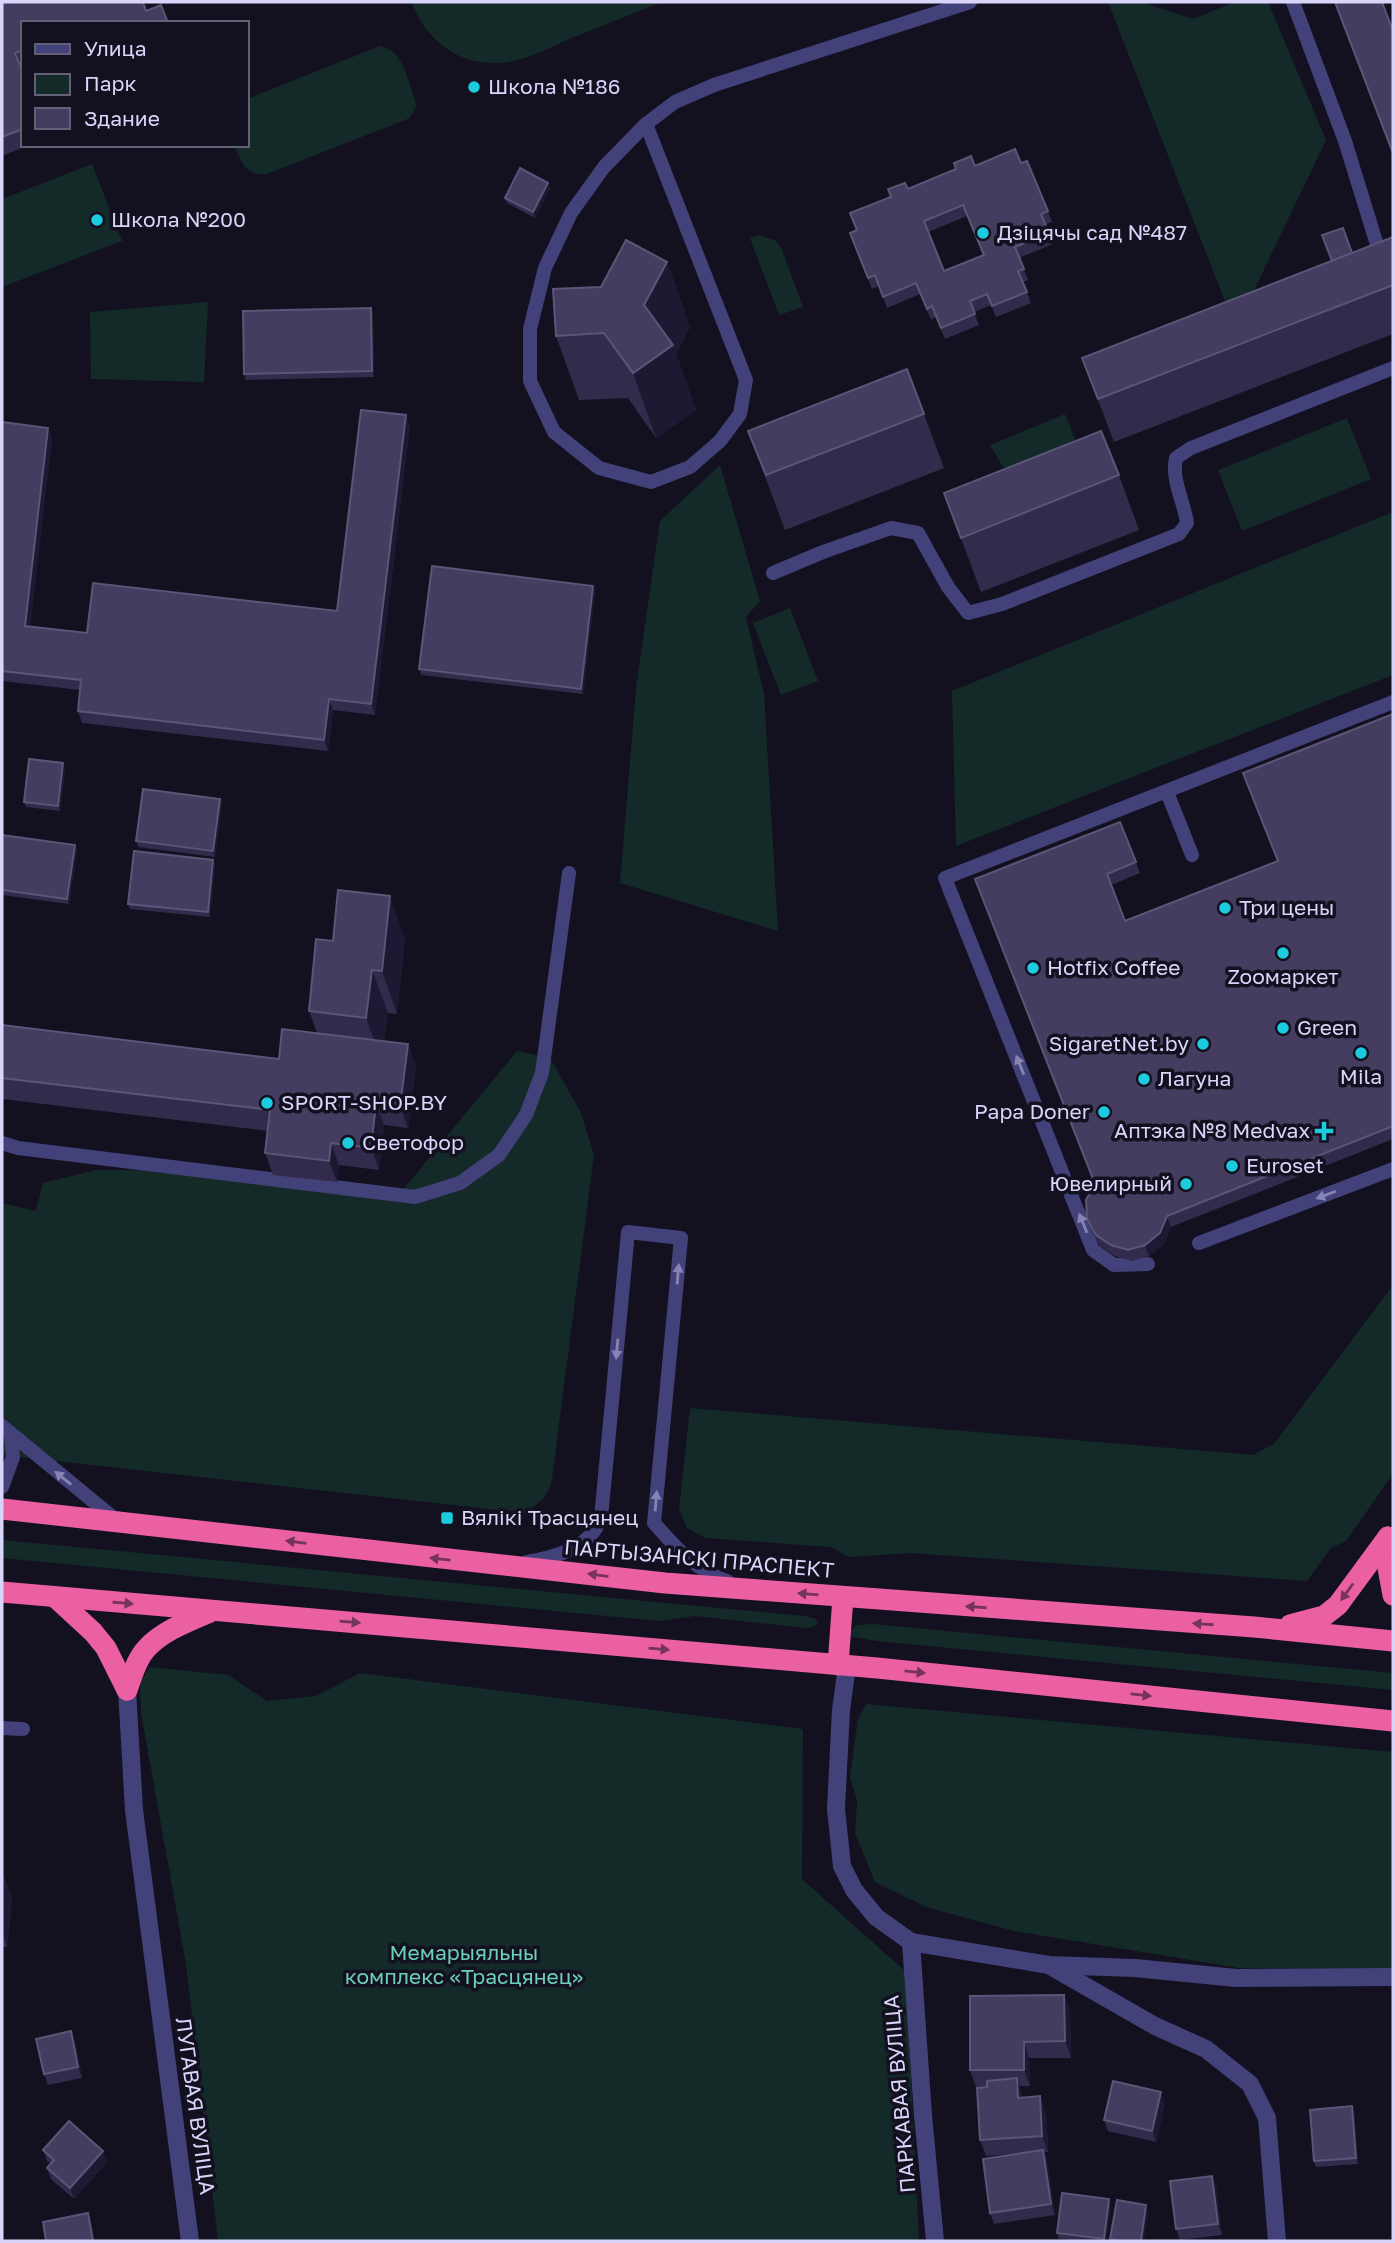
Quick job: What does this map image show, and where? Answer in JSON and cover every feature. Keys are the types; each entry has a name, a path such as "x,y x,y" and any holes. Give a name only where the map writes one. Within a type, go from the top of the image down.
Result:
{"highway":[{"name":"ПАРТЫЗАНСКІ ПРАСПЕКТ","path":"2,1509 666,1583 1271,1629 1393,1642"},
{"path":"1271,1629 1324,1616 1338,1605 1388,1537 1388,1568 1393,1595"},
{"path":"2,1592 842,1665 1393,1721"},
{"path":"55,1597 93,1632 106,1648 127,1690"},
{"path":"842,1665 843,1597"},
{"path":"127,1690 146,1648 186,1622 213,1611"}],"street":[{"path":"842,1665 836,1808 842,1866 854,1890 876,1917 911,1942 1049,1965 1135,1968 1236,1978 1393,1977"},
{"name":"ЛУГАВАЯ ВУЛІЦА","path":"127,1690 137,1830 190,2241"},
{"name":"ПАРКАВАЯ ВУЛІЦА","path":"911,1942 935,2241"},
{"path":"1049,1965 1155,2026 1206,2049 1251,2084 1267,2118 1276,2241"}],"lane":[{"path":"646,124 746,380 740,414 720,441 690,467 651,482 598,468 554,432 530,381 530,329 545,268 571,213 604,167 646,124 675,102 714,85 970,2"},
{"path":"1293,2 1345,141 1378,248"},
{"path":"773,573 891,528 918,533 948,587 968,613 1003,604 1179,534 1187,523 1173,471 1176,458 1191,448 1393,368"},
{"path":"1148,1264 1114,1265 1093,1250 945,877 1393,702"},
{"path":"1167,792 1192,855"},
{"path":"2,1143 18,1148 415,1197 460,1184 499,1155 526,1115 542,1073 569,873"},
{"path":"1199,1242 1392,1170"},
{"path":"509,1564 552,1558 575,1548 597,1530 601,1518 628,1232 681,1238 654,1523 693,1564 710,1576 750,1589"},
{"path":"2,1487 13,1457 7,1431"},
{"path":"7,1431 116,1520"},
{"path":"2,1727 23,1729"}],"green space":[{"path":"411,2 662,2 535,54 496,63 467,59 443,46 425,27"},
{"path":"1108,2 1141,2 1193,19 1235,2 1268,2 1326,140 1246,307 1230,314"},
{"path":"380,46 394,53 404,67 416,106 410,118 267,174 260,174 245,167 235,147 248,147 248,99"},
{"path":"92,164 122,241 2,287 2,199"},
{"path":"759,235 776,241 782,250 803,307 779,315 750,238"},
{"path":"208,302 204,382 91,379 90,312"},
{"path":"1065,414 1089,474 1003,467 990,445"},
{"path":"1347,418 1371,479 1242,531 1218,470"},
{"path":"720,465 760,601 746,617 764,694 778,931 620,883 636,689 660,521"},
{"path":"1393,512 1393,675 956,846 952,691"},
{"path":"790,608 818,681 781,695 753,623"},
{"path":"517,1051 550,1058 581,1113 594,1155 551,1486 543,1499 525,1513 2,1455 2,1203 36,1211 43,1183 96,1170 206,1171 397,1197"},
{"path":"1393,1285 1393,1474 1346,1541 1331,1548 1307,1581 910,1553 850,1557 830,1547 705,1538 687,1528 679,1509 690,1408 1253,1455 1274,1444"},
{"path":"2,1540 804,1616 814,1618 818,1622 814,1627 806,1628 695,1616 659,1621 2,1558"},
{"path":"873,1624 1393,1673 1393,1690 876,1641 850,1636 857,1625"},
{"name":"Мемарыяльны комплекс «Трасцянец»","path":"150,1667 228,1675 267,1701 316,1696 360,1673 803,1729 802,1879 906,1972 919,2241 218,2241 186,1964 141,1713 140,1682"},
{"path":"866,1704 1393,1752 1393,1969 1239,1968 1014,1931 926,1907 875,1882 855,1833 857,1801 850,1777 858,1719"}],"building":[{"path":"2,2 143,2 146,11 161,5 167,21 21,21 21,51 15,53 21,68 21,130 2,137"},
{"path":"1335,2 1382,2 1393,31 1393,153"},
{"path":"1015,149 1021,163 1027,161 1048,211 1041,214 1049,233 1015,247 1024,269 1018,271 1027,292 992,306 987,294 970,301 975,314 941,328 932,306 927,309 916,283 883,297 875,275 868,278 850,233 857,230 850,213 891,197 888,189 905,183 908,189 956,169 954,163 971,156 975,166","holes":["963,205 984,255 944,271 924,221"]},
{"path":"520,168 548,183 533,212 505,198"},
{"path":"1343,228 1352,253 1332,261 1322,235"},
{"path":"1393,237 1393,285 1098,399 1082,358"},
{"path":"626,240 667,262 644,305 673,345 633,373 604,333 556,336 553,289 601,287"},
{"path":"371,308 372,371 244,374 243,311"},
{"path":"907,369 924,414 766,475 748,431"},
{"path":"361,410 406,415 371,704 329,699 324,740 78,711 81,680 2,671 2,422 48,428 25,626 87,633 93,583 337,611"},
{"path":"1101,431 1119,475 961,538 944,493"},
{"path":"432,566 593,586 581,689 419,669"},
{"path":"1393,714 1393,1126 1167,1216 1160,1233 1145,1245 1128,1250 1111,1245 1096,1235 1087,1219 1086,1200 1095,1184 975,879 1120,822 1136,862 1107,874 1125,921 1278,861 1243,773"},
{"path":"29,759 63,763 58,806 24,802"},
{"path":"143,789 220,799 213,851 136,841"},
{"path":"2,835 75,845 67,899 2,890"},
{"path":"134,851 213,860 208,912 128,904"},
{"path":"338,890 390,896 382,971 372,970 366,1018 309,1011 316,939 333,941"},
{"path":"2,1025 279,1059 282,1029 408,1044 400,1107 376,1104 371,1148 331,1143 329,1161 265,1153 270,1110 2,1078"},
{"path":"1064,1995 1065,2041 1024,2042 1024,2070 970,2070 970,1996"},
{"path":"71,2031 78,2067 44,2074 36,2039"},
{"path":"1017,2078 1018,2098 1040,2096 1042,2136 980,2140 977,2088 987,2087 987,2081"},
{"path":"1113,2081 1161,2092 1152,2131 1104,2120"},
{"path":"1352,2106 1356,2158 1314,2161 1310,2110"},
{"path":"69,2121 103,2151 70,2188 47,2168 54,2160 43,2150"},
{"path":"1043,2150 1051,2204 990,2213 983,2159"},
{"path":"1212,2176 1218,2224 1176,2229 1170,2181"},
{"path":"1062,2193 1109,2199 1104,2239 1057,2233"},
{"path":"1117,2200 1146,2205 1141,2241 1110,2239"},
{"path":"88,2213 93,2241 46,2241 43,2222"}],"place":[{"name":"Школа №186","path":"474,87"},
{"name":"Школа №200","path":"97,220"},
{"name":"Дзіцячы сад №487","path":"983,233"},
{"name":"Три цены","path":"1225,908"},
{"name":"Zooмаркет","path":"1283,953"},
{"name":"Hotfix Coffee","path":"1033,968"},
{"name":"Green","path":"1283,1028"},
{"name":"SigaretNet.by","path":"1203,1044"},
{"name":"Mila","path":"1361,1053"},
{"name":"Лагуна","path":"1144,1079"},
{"name":"SPORT-SHOP.BY","path":"267,1103"},
{"name":"Papa Doner","path":"1104,1112"},
{"name":"Аптэка №8 Medvax","path":"1324,1131"},
{"name":"Светофор","path":"348,1143"},
{"name":"Euroset","path":"1232,1166"},
{"name":"Ювелирный","path":"1186,1184"},
{"name":"Вялікі Трасцянец","path":"447,1518"}]}
